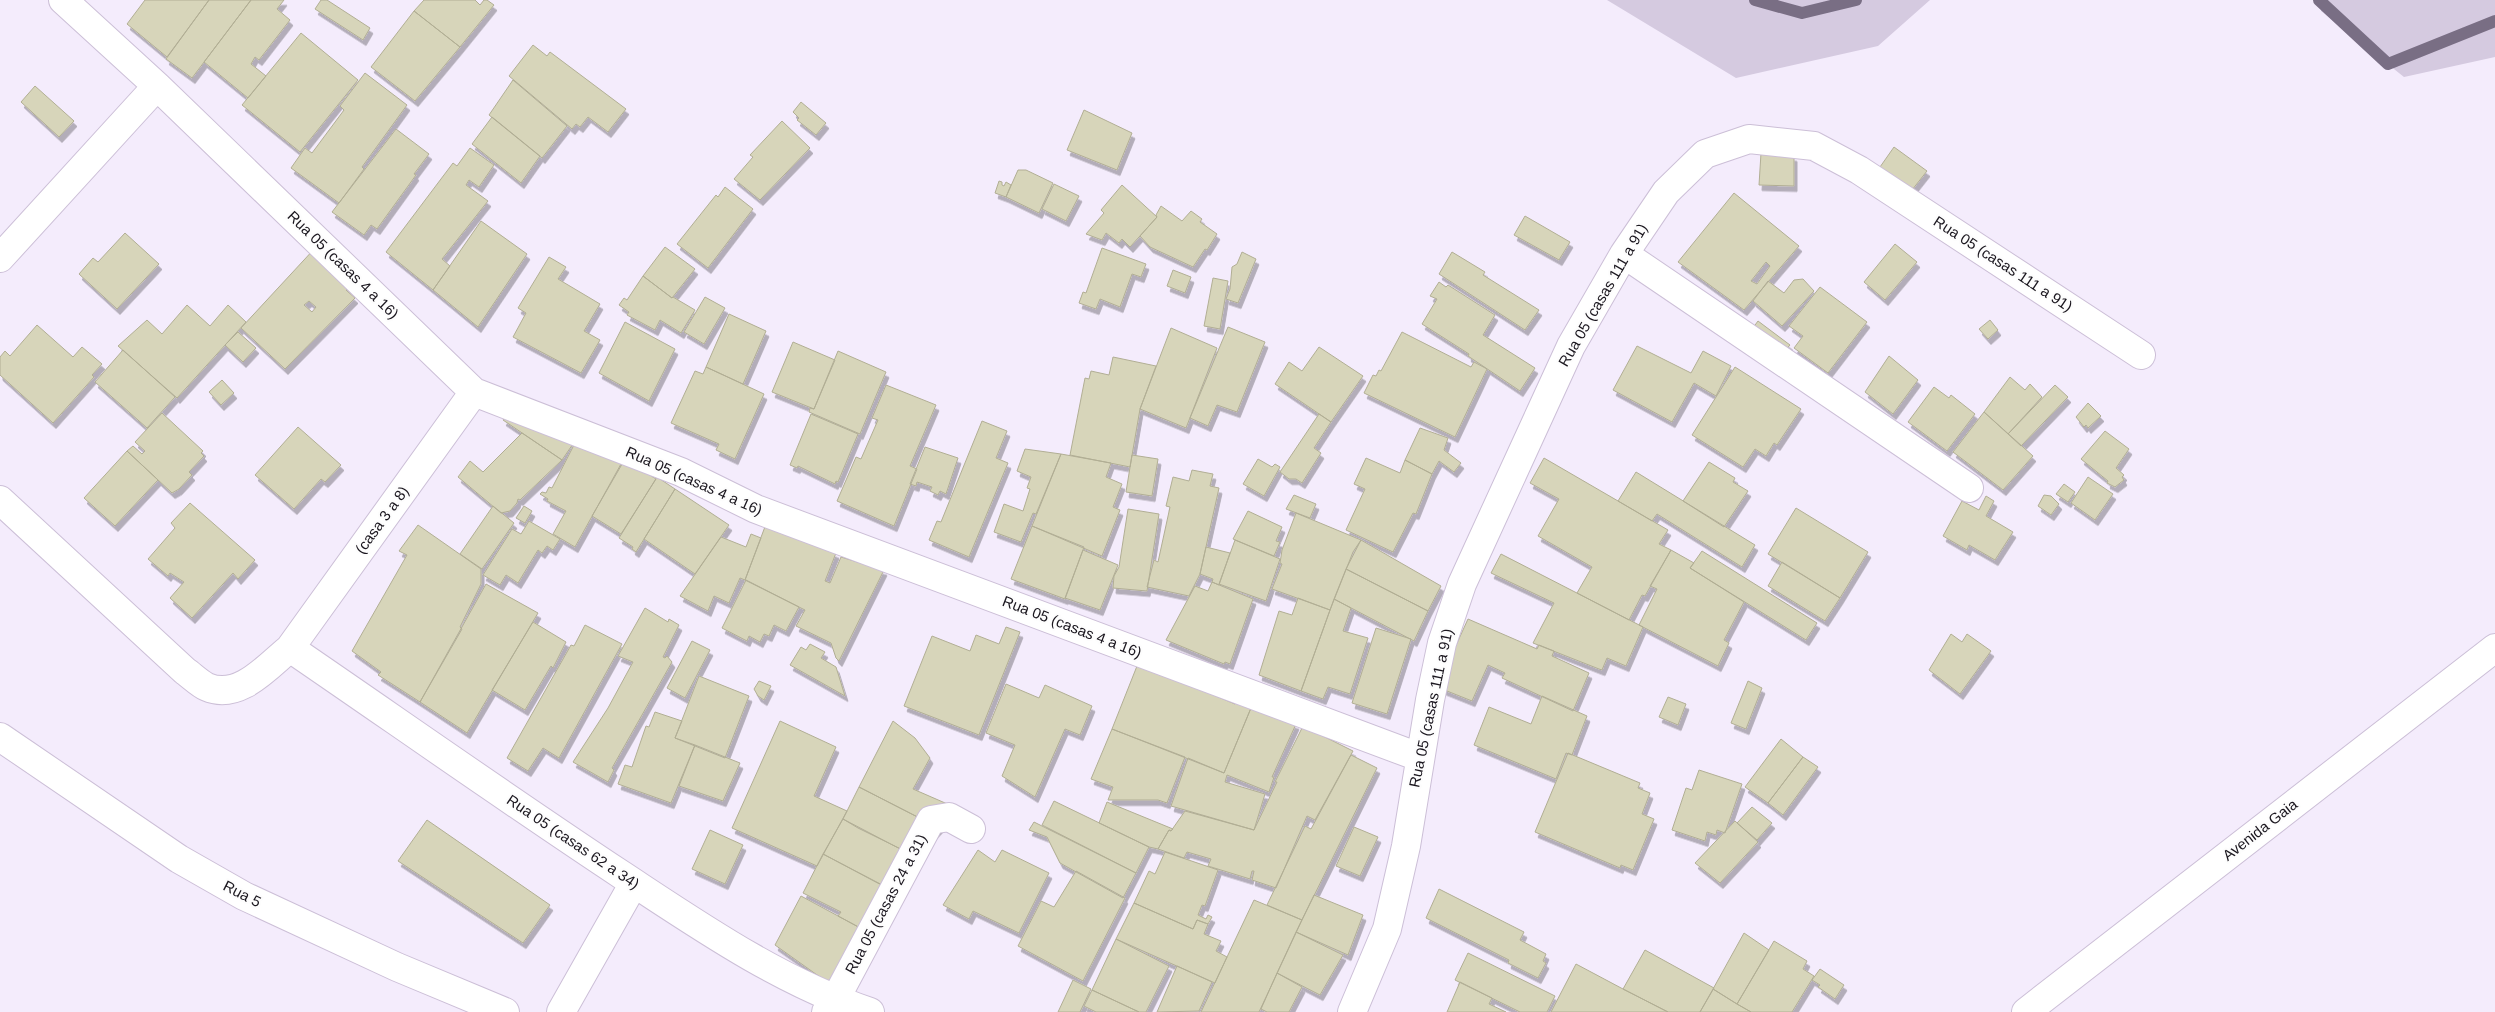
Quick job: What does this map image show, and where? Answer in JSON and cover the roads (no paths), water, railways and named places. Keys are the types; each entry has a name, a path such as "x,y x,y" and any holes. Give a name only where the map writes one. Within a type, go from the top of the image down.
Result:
{"street":[{"name":"Rua 05 (casas 4 a 16)","path":"63,0 157,86 474,392 681,472 756,508 1419,757"},
{"path":"0,258 157,86"},
{"name":"Rua 05 (casas 111 a 91)","path":"1352,1012 1387,929 1406,846 1419,757 1442,643 1462,584 1571,346 1624,254 1666,192 1705,154 1749,138 1814,146 1860,170 2141,355"},
{"path":"1624,254 1969,488"},
{"name":"(casa 3 a 8)","path":"0,500 185,670 207,687 222,690 237,688 253,680 290,648 474,392"},
{"name":"Rua 05 (casas 62 a 34)","path":"290,648 634,883 740,952 831,1006 870,1012"},
{"name":"Avenida Gaia","path":"2026,1012 2495,648"},
{"name":"Rua 5","path":"0,737 179,859 244,896 397,967 505,1012"},
{"name":"Rua 05 (casas 24 a 31)","path":"831,1006 931,820 949,817 971,829"},
{"path":"560,1012 634,883"}],"waterway":[{"path":"1755,0 1802,13 1856,0"},
{"path":"2319,0 2388,64 2495,21"}]}
